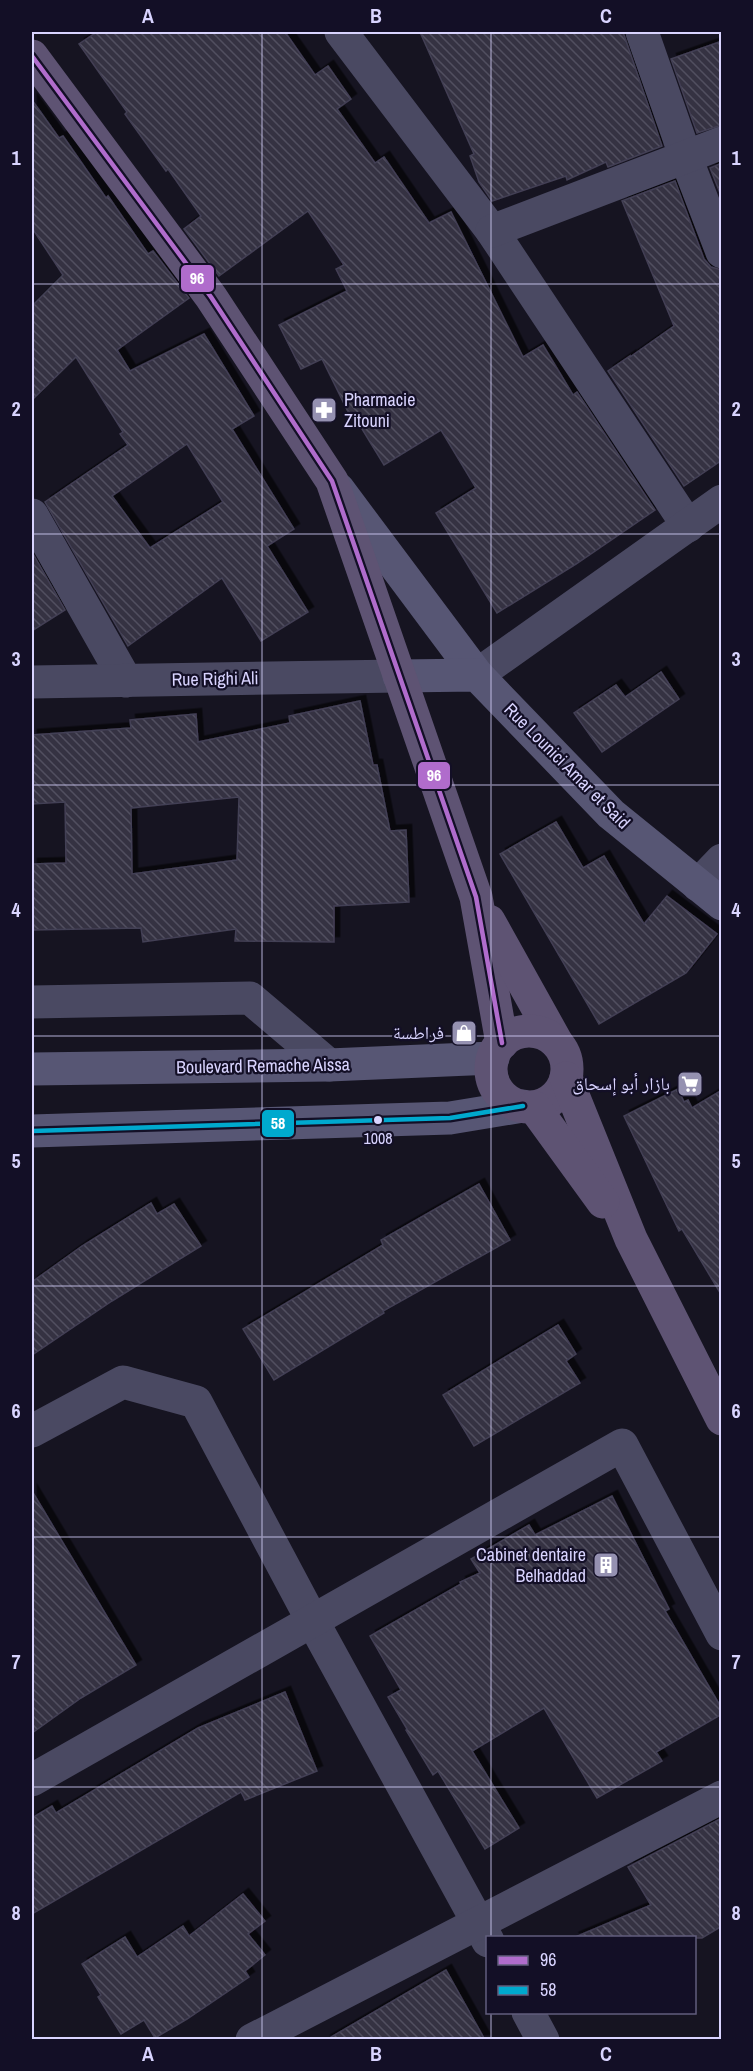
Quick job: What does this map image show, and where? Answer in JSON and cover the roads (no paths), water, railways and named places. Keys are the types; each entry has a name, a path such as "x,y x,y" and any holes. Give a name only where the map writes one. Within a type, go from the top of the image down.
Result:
{"main road":[{"path":"32,56 211,297 332,481 476,897 564,1053 567,1065 562,1089 545,1104 450,1118 32,1131"},
{"name":"Rue Lounici Amar et Said","path":"332,481 477,675 611,814 710,895"},
{"path":"399,676 477,675"},
{"path":"476,897 498,1050 492,1075 496,1087 512,1103 529,1106 631,1239"},
{"path":"498,1050 512,1035 524,1031 536,1031 556,1042"},
{"name":"Boulevard Remache Aissa","path":"32,1069 329,1065 498,1050"},
{"path":"566,1078 631,1239 722,1419"}],"street":[{"path":"341,32 492,231 688,526"},
{"path":"642,32 722,252"},
{"path":"492,231 722,143"},
{"path":"477,675 722,501"},
{"path":"32,514 126,681"},
{"name":"Rue Righi Ali","path":"32,682 399,676"},
{"path":"710,895 722,860"},
{"path":"32,1002 249,998 329,1065"},
{"path":"32,1431 123,1382 196,1402 482,1932"},
{"path":"32,1780 622,1445 722,1634"},
{"path":"252,2040 482,1932 722,1797"},
{"path":"529,2014 543,2040"}],"place":[{"name":"Pharmacie Zitouni","path":"324,410"},
{"name":"فراطسة","path":"464,1033"},
{"name":"بازار أبو إسحاق","path":"690,1084"},
{"name":"1008","path":"378,1120"},
{"name":"Cabinet dentaire Belhaddad","path":"606,1565"}]}
